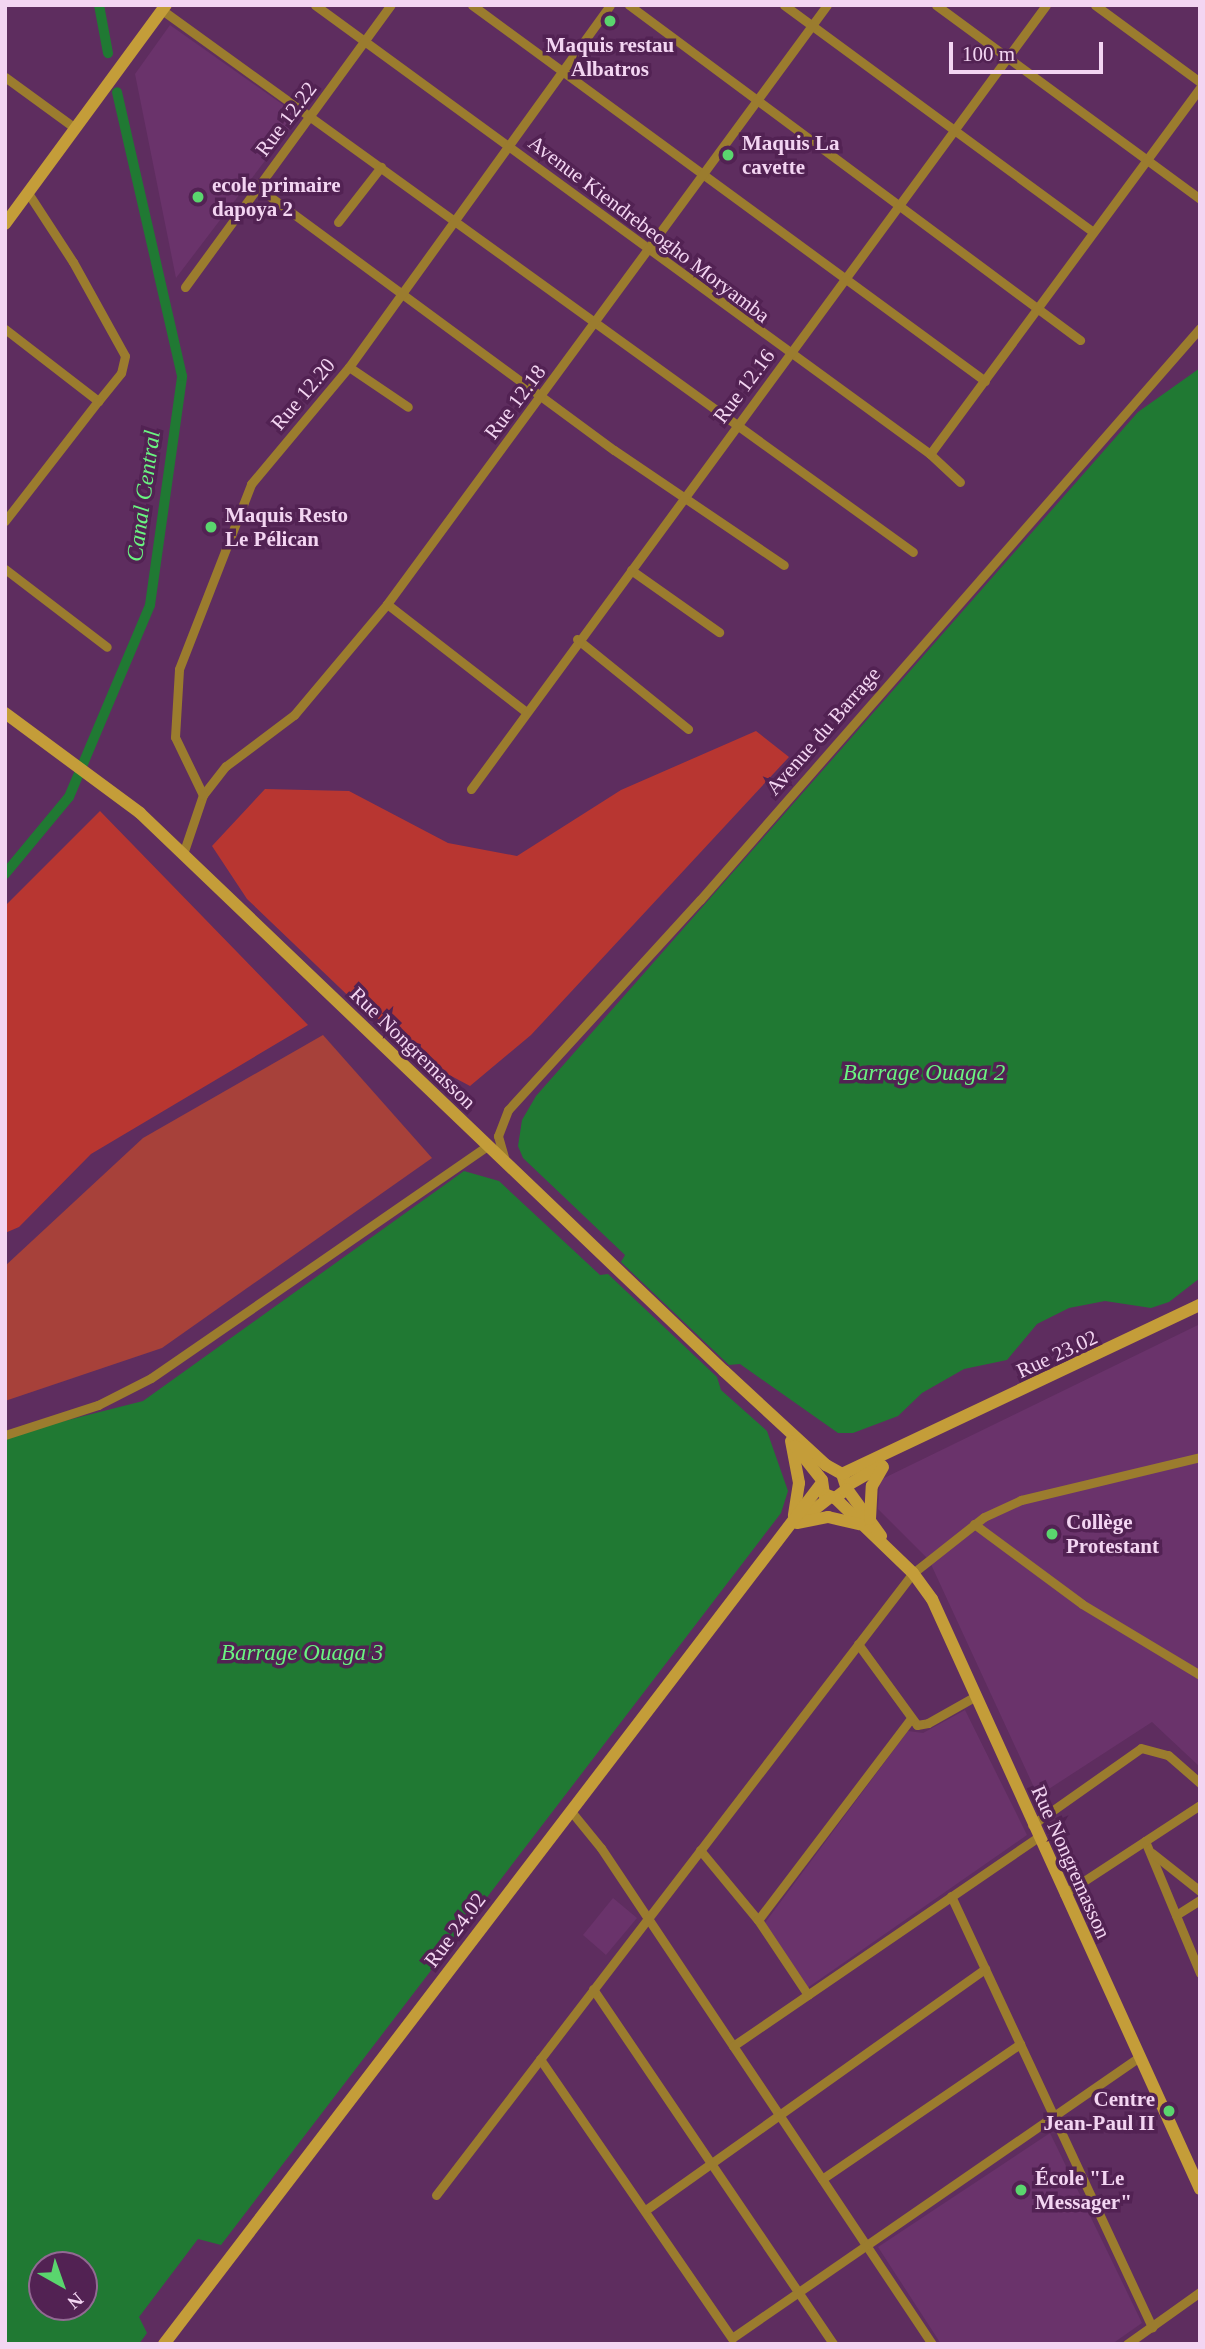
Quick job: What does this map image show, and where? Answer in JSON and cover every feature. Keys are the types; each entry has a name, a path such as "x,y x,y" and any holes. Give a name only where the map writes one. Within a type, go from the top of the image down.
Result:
{"street":[{"name":"Avenue Kiendrebeogho Moryamba","path":"315,5 651,249 790,355 930,454 960,482"},
{"name":"Rue 12.22","path":"186,287 391,5"},
{"path":"472,5 985,380"},
{"name":"Rue 12.20","path":"203,795 175,737 179,669 251,484 349,367 400,290 610,5"},
{"path":"629,5 756,103 1080,340"},
{"path":"784,5 1093,232"},
{"name":"Rue 12.18","path":"203,795 226,766 294,715 387,604 543,396 594,322 651,249 827,5"},
{"path":"936,5 1200,199"},
{"name":"Rue 12.16","path":"471,789 577,639 631,570 734,427 790,355 896,205 1009,58 1046,5"},
{"path":"1095,5 1200,82"},
{"path":"8,215 28,193 164,8 734,427 913,552"},
{"path":"5,77 75,128"},
{"path":"930,454 1144,159 1200,88"},
{"path":"338,222 382,167"},
{"path":"257,187 543,396 784,565"},
{"path":"5,521 121,373 125,356 73,262 28,193"},
{"name":"Avenue du Barrage","path":"507,1165 498,1136 508,1110 701,900 1200,328"},
{"path":"5,329 98,401"},
{"path":"349,367 408,407"},
{"path":"5,569 107,647"},
{"path":"631,570 719,632"},
{"path":"387,604 526,712"},
{"path":"577,639 688,729"},
{"name":"Rue Nongremasson","path":"5,713 100,779 183,854 486,1146 843,1480 867,1522 913,1573 932,1600 1063,1894 1199,2186"},
{"path":"183,854 203,795"},
{"path":"5,1435 98,1405 152,1378 486,1146"},
{"name":"Rue 23.02","path":"843,1480 930,1435 1200,1305"},
{"name":"Rue Nongremasson","path":"782,1424 832,1498 867,1522"},
{"name":"Rue 23.02","path":"843,1480 896,1456 930,1435"},
{"path":"791,1441 799,1483 796,1521 828,1517 867,1522 872,1486 896,1456"},
{"path":"436,2195 913,1573 974,1524 1000,1508 1046,1491 1200,1457"},
{"name":"Rue 24.02","path":"170,2341 570,1810 777,1540 796,1521 821,1482 843,1480"},
{"name":"Rue 24.02","path":"796,1521 832,1498 843,1480"},
{"path":"974,1524 1082,1604 1200,1675"},
{"path":"858,1644 910,1720 928,1723 976,1696"},
{"path":"758,1920 910,1720"},
{"path":"733,2046 951,1896 1141,1748 1168,1755 1200,1783"},
{"path":"1063,1894 1200,1805"},
{"path":"570,1810 648,1918 932,2344"},
{"path":"1145,1841 1200,1973"},
{"path":"700,1850 758,1920 808,1995"},
{"path":"1150,1852 1200,1891"},
{"path":"951,1896 1152,2327"},
{"path":"1176,1915 1200,1900"},
{"path":"647,2209 985,1969"},
{"path":"593,1989 833,2344"},
{"path":"822,2179 1020,2044"},
{"path":"540,2059 647,2209 730,2337 1138,2058"},
{"path":"1127,2344 1200,2292"}],"shaded area":[{"name":"ecole primaire dapoya 2","path":"170,25 299,116 176,278 135,74"},
{"path":"756,731 789,757 531,1035 470,1086 408,1053 247,899 212,846 265,789 349,791 448,843 517,856 621,790"},
{"path":"100,811 308,1025 91,1154 19,1227 5,1233 5,906"},
{"path":"323,1035 432,1158 162,1348 5,1401 5,1266 143,1138"},
{"name":"Collège Protestant","path":"1200,1324 1200,1767 1152,1722 1038,1796 929,1560 878,1509 880,1480"},
{"path":"965,1710 1027,1835 803,1991 761,1928 908,1731 923,1733"},
{"path":"613,1898 637,1918 606,1955 583,1935"},
{"name":"École \"Le Messager\"","path":"1050,2133 1142,2323 1112,2344 941,2344 878,2247"}],"water":[{"name":"Barrage Ouaga 2","path":"1200,368 1200,1278 1169,1302 1151,1308 1105,1301 1069,1308 1037,1324 1007,1360 964,1369 922,1393 898,1416 853,1433 838,1433 740,1364 729,1365 621,1262 625,1255 523,1158 518,1146 522,1120 536,1096 1138,412"},
{"name":"Barrage Ouaga 3","path":"464,1171 499,1181 600,1275 608,1274 717,1377 721,1390 767,1431 788,1491 781,1513 221,2245 198,2239 139,2317 147,2333 139,2344 5,2344 5,1436 143,1401"}],"waterway":[{"name":"Canal Central","path":"99,5 108,53"},
{"name":"Canal Central","path":"5,874 69,797 150,605 182,376 117,92"}],"place":[{"name":"Maquis restau Albatros","path":"610,21"},
{"name":"Maquis La cavette","path":"728,155"},
{"name":"ecole primaire dapoya 2","path":"198,197"},
{"name":"Maquis Resto Le Pélican","path":"211,527"},
{"name":"Collège Protestant","path":"1052,1534"},
{"name":"Centre Jean-Paul II","path":"1169,2111"},
{"name":"École \"Le Messager\"","path":"1021,2190"}]}
